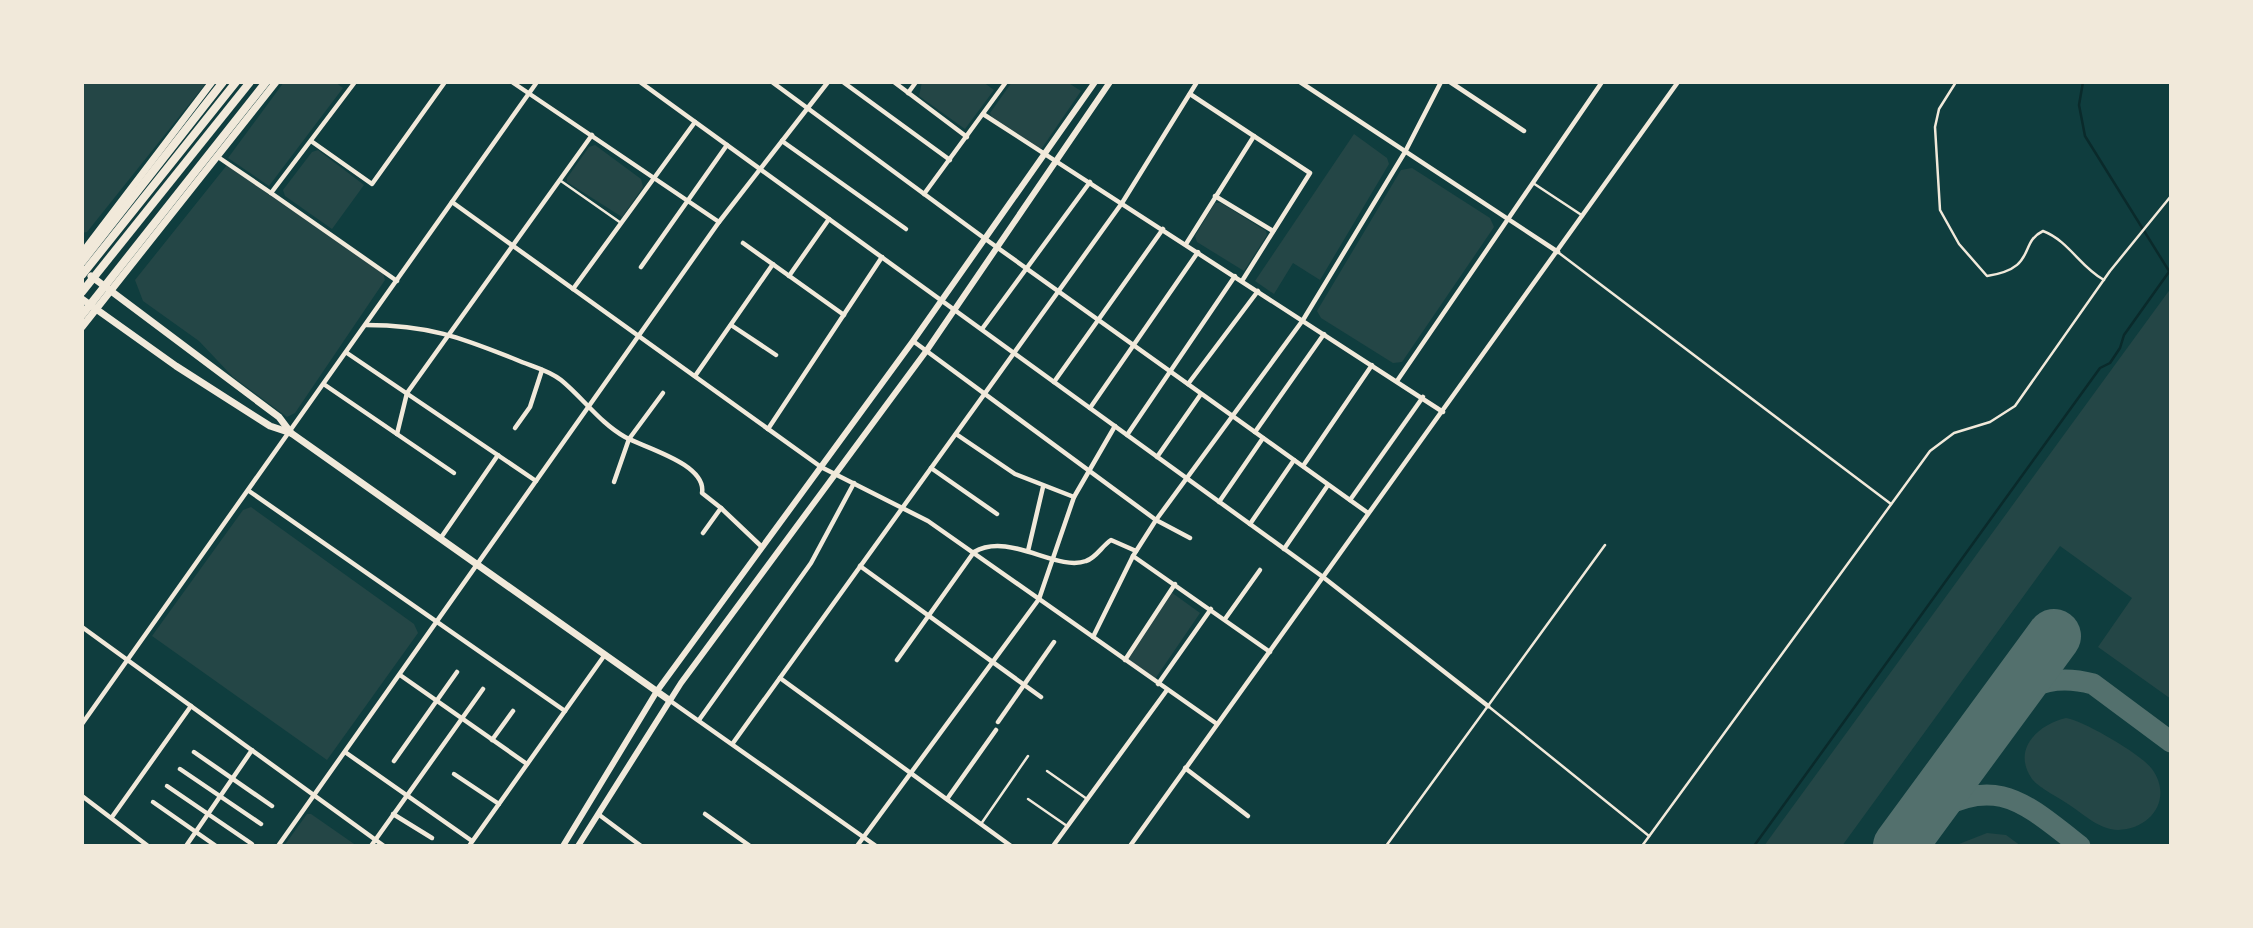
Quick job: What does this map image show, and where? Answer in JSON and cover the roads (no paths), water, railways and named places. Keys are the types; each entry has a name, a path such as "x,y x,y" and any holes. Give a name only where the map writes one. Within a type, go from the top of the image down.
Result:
{"highway":[{"path":"82,262 223,82"},
{"path":"82,272 236,82"},
{"path":"82,292 250,82"},
{"path":"82,314 94,307 266,82"}],"main road":[{"path":"82,253 212,82"},
{"path":"109,288 218,158 276,82"},
{"path":"82,272 109,288 279,417 291,433"},
{"path":"82,299 259,418 291,433 477,567 669,700"},
{"path":"82,327 94,307"}],"street":[{"path":"271,193 355,82"},
{"path":"311,141 372,184 445,82"},
{"path":"512,82 719,222"},
{"path":"82,724 291,433 537,82"},
{"path":"640,82 1323,577 1488,706"},
{"path":"772,82 997,248 1368,513"},
{"path":"278,846 719,222 828,82"},
{"path":"843,82 950,160"},
{"path":"894,82 967,137"},
{"path":"908,93 916,82"},
{"path":"924,194 1006,82"},
{"path":"563,846 657,691 913,341 1095,82"},
{"path":"579,846 669,700 927,350 1110,82"},
{"path":"733,743 1122,203 1197,82"},
{"path":"1300,82 1558,252"},
{"path":"1093,637 1134,553 1303,320 1405,152 1441,82"},
{"path":"1451,82 1524,131"},
{"path":"1397,381 1602,82"},
{"path":"1130,846 1678,82"},
{"path":"1190,94 1310,173 1242,281"},
{"path":"984,114 1443,412"},
{"path":"573,289 695,122"},
{"path":"397,434 407,393 592,135"},
{"path":"1186,244 1254,136"},
{"path":"782,141 906,229"},
{"path":"641,267 727,145"},
{"path":"218,158 397,281"},
{"path":"982,330 1090,182"},
{"path":"1215,196 1273,231"},
{"path":"452,202 821,467 903,507 974,552 1217,724"},
{"path":"789,276 830,219"},
{"path":"1054,382 1163,229"},
{"path":"743,243 844,315"},
{"path":"1090,408 1198,252"},
{"path":"768,429 882,257"},
{"path":"695,376 773,264"},
{"path":"1127,435 1235,276"},
{"path":"1188,384 1258,290"},
{"path":"365,325 407,325 451,334 563,381 588,407 629,439 676,459 700,478 704,485 702,493 762,547"},
{"path":"731,325 776,355"},
{"path":"1255,432 1324,334"},
{"path":"913,341 985,391 1156,520 1190,538"},
{"path":"347,353 536,481"},
{"path":"1303,467 1373,365"},
{"path":"515,428 530,407 542,370"},
{"path":"325,385 454,473"},
{"path":"614,482 629,439 663,393"},
{"path":"1157,457 1201,394"},
{"path":"1350,500 1423,397"},
{"path":"857,846 1040,599 1074,497 1115,426"},
{"path":"956,434 1014,474 1074,497"},
{"path":"1219,502 1263,438"},
{"path":"439,540 498,455"},
{"path":"1250,524 1294,460"},
{"path":"931,468 997,514"},
{"path":"699,720 811,563 854,483"},
{"path":"1284,549 1328,485"},
{"path":"1028,551 1043,487"},
{"path":"249,491 565,711"},
{"path":"703,533 721,508"},
{"path":"897,660 974,552 987,546 1084,562 1111,540 1134,553 1270,652"},
{"path":"860,566 1041,697"},
{"path":"1225,619 1260,570"},
{"path":"1125,660 1175,584"},
{"path":"1158,684 1211,609"},
{"path":"82,627 384,846"},
{"path":"998,722 1054,642"},
{"path":"345,752 440,818 470,844 604,656"},
{"path":"394,761 457,671"},
{"path":"400,676 527,764"},
{"path":"779,678 1010,846"},
{"path":"371,846 483,689"},
{"path":"1053,846 1167,690"},
{"path":"669,700 876,846"},
{"path":"112,817 191,706"},
{"path":"492,740 513,711"},
{"path":"947,799 996,730"},
{"path":"186,846 252,750"},
{"path":"194,752 272,806"},
{"path":"180,768 261,824"},
{"path":"1185,768 1248,816"},
{"path":"454,774 499,804"},
{"path":"167,786 252,844"},
{"path":"82,796 148,846"},
{"path":"153,802 216,846"},
{"path":"393,814 432,838"},
{"path":"598,814 641,846"},
{"path":"705,814 750,846"}],"lane":[{"path":"1956,82 1939,109 1935,127 1940,211 1959,244 1984,275 2000,274 2022,263 2032,242 2043,231 2064,244 2084,267 2104,280"},
{"path":"560,180 621,223"},
{"path":"1533,183 1583,217"},
{"path":"1642,846 1940,441 1954,433 1990,422 2015,406 2104,280 2171,196"},
{"path":"1558,252 1892,504"},
{"path":"1386,846 1605,545"},
{"path":"1488,706 1649,836"},
{"path":"981,824 1028,756"},
{"path":"1047,771 1087,799"},
{"path":"1028,799 1067,826"}],"waterway":[{"path":"2083,82 2079,105 2085,136 2169,271"},
{"path":"1754,846 2100,368 2110,363 2120,348 2124,335 2171,269"}]}
